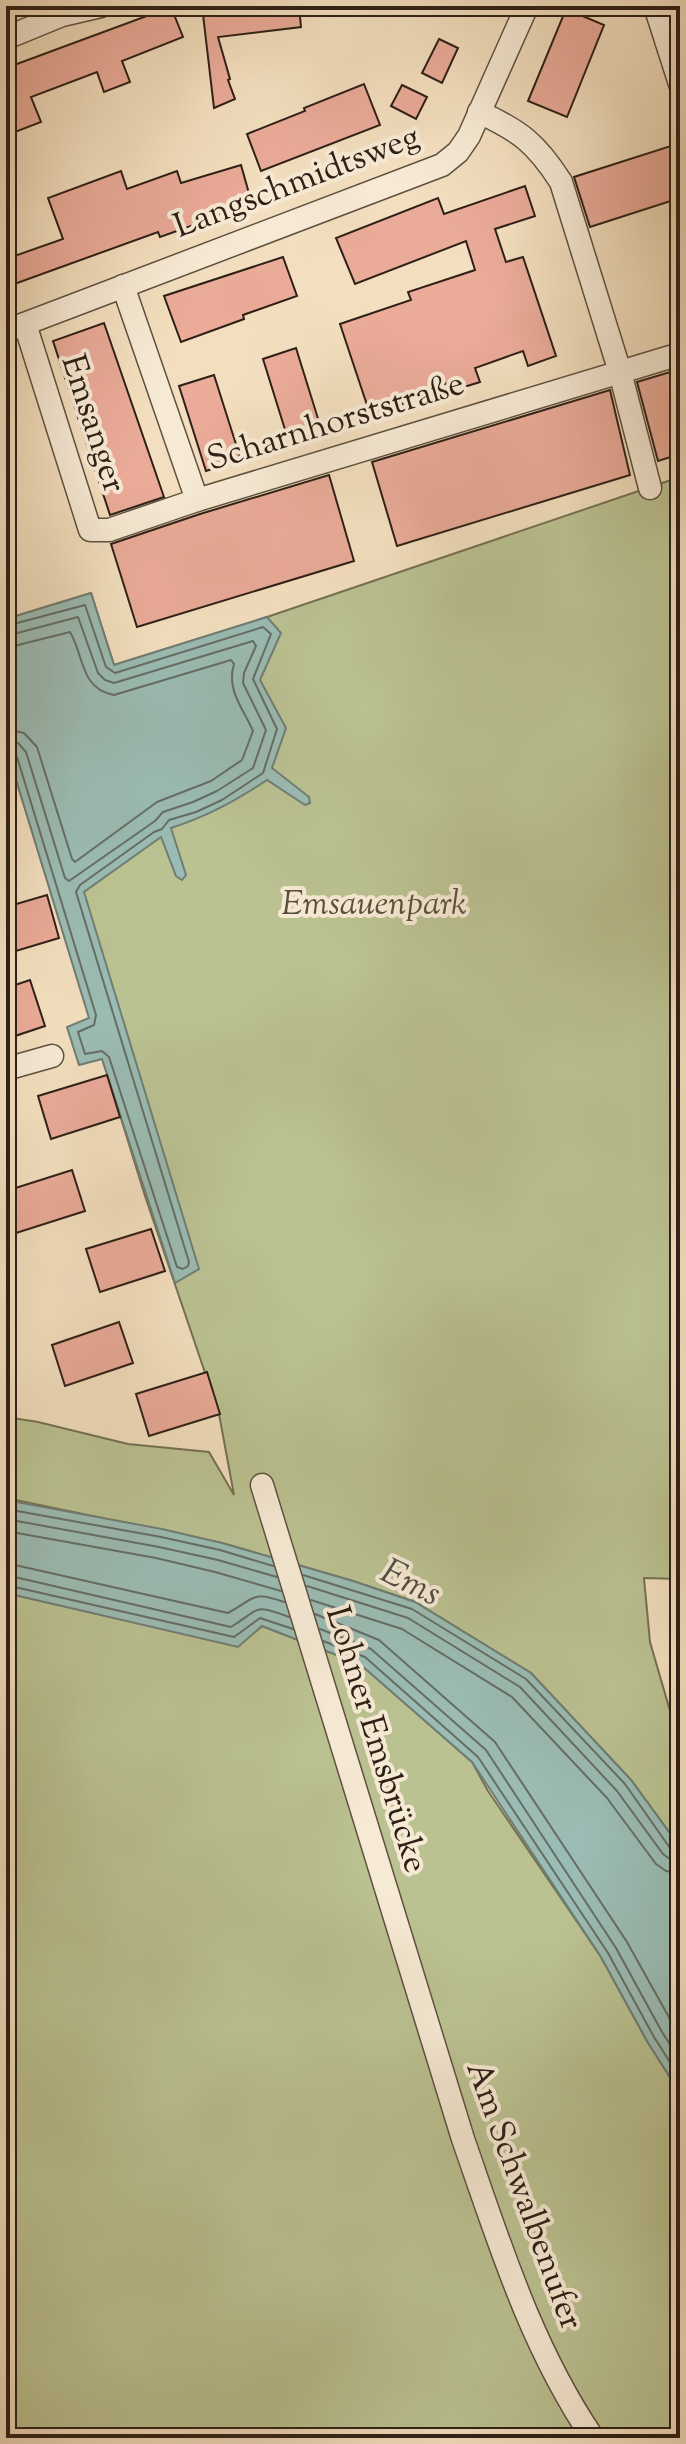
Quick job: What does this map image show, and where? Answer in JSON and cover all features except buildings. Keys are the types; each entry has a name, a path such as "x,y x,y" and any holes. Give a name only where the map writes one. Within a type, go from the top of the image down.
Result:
{"street":[{"path":"6,38 62,15 101,6"},
{"name":"Langschmidtsweg","path":"15,327 442,165 458,152 469,136 527,6"},
{"path":"655,6 680,84"},
{"path":"479,112 512,128 533,144 561,182 620,372 650,488"},
{"name":"Scharnhorststraße","path":"123,286 197,500 680,354"},
{"name":"Emsanger","path":"15,327 90,530 109,530 197,500"},
{"path":"6,1069 52,1056"},
{"name":"Lohner Emsbrücke","path":"262,1485 410,1968"},
{"name":"Am Schwalbenufer","path":"410,1968 458,2124 522,2302 543,2353 593,2438"}],"green space":[{"name":"Emsauenpark","path":"680,477 680,1579 644,1578 650,1642 680,1745 680,1847 631,1780 531,1673 415,1602 222,1543 6,1498 6,1417 128,1444 209,1452 234,1495 219,1414 145,1196 6,747 6,619 91,593 114,665 267,617"},
{"path":"6,1593 238,1646 262,1626 360,1664 472,1762 488,1791 601,1957 647,2041 680,2093 680,2438 6,2438"}],"water":[{"path":"91,593 114,665 267,617 281,633 260,680 286,728 272,768 309,797 310,803 305,805 267,780 221,807 171,828 186,875 182,880 176,876 161,837 84,892 199,1269 175,1283 102,1059 79,1065 67,1027 89,1018 6,747 6,619"},
{"path":"6,1500 222,1543 353,1581 415,1602 531,1673 631,1780 680,1847 680,2093 647,2041 601,1957 472,1762 360,1664 262,1626 238,1647 6,1593"}],"water label":[{"name":"Ems","path":"410,1584"}]}
